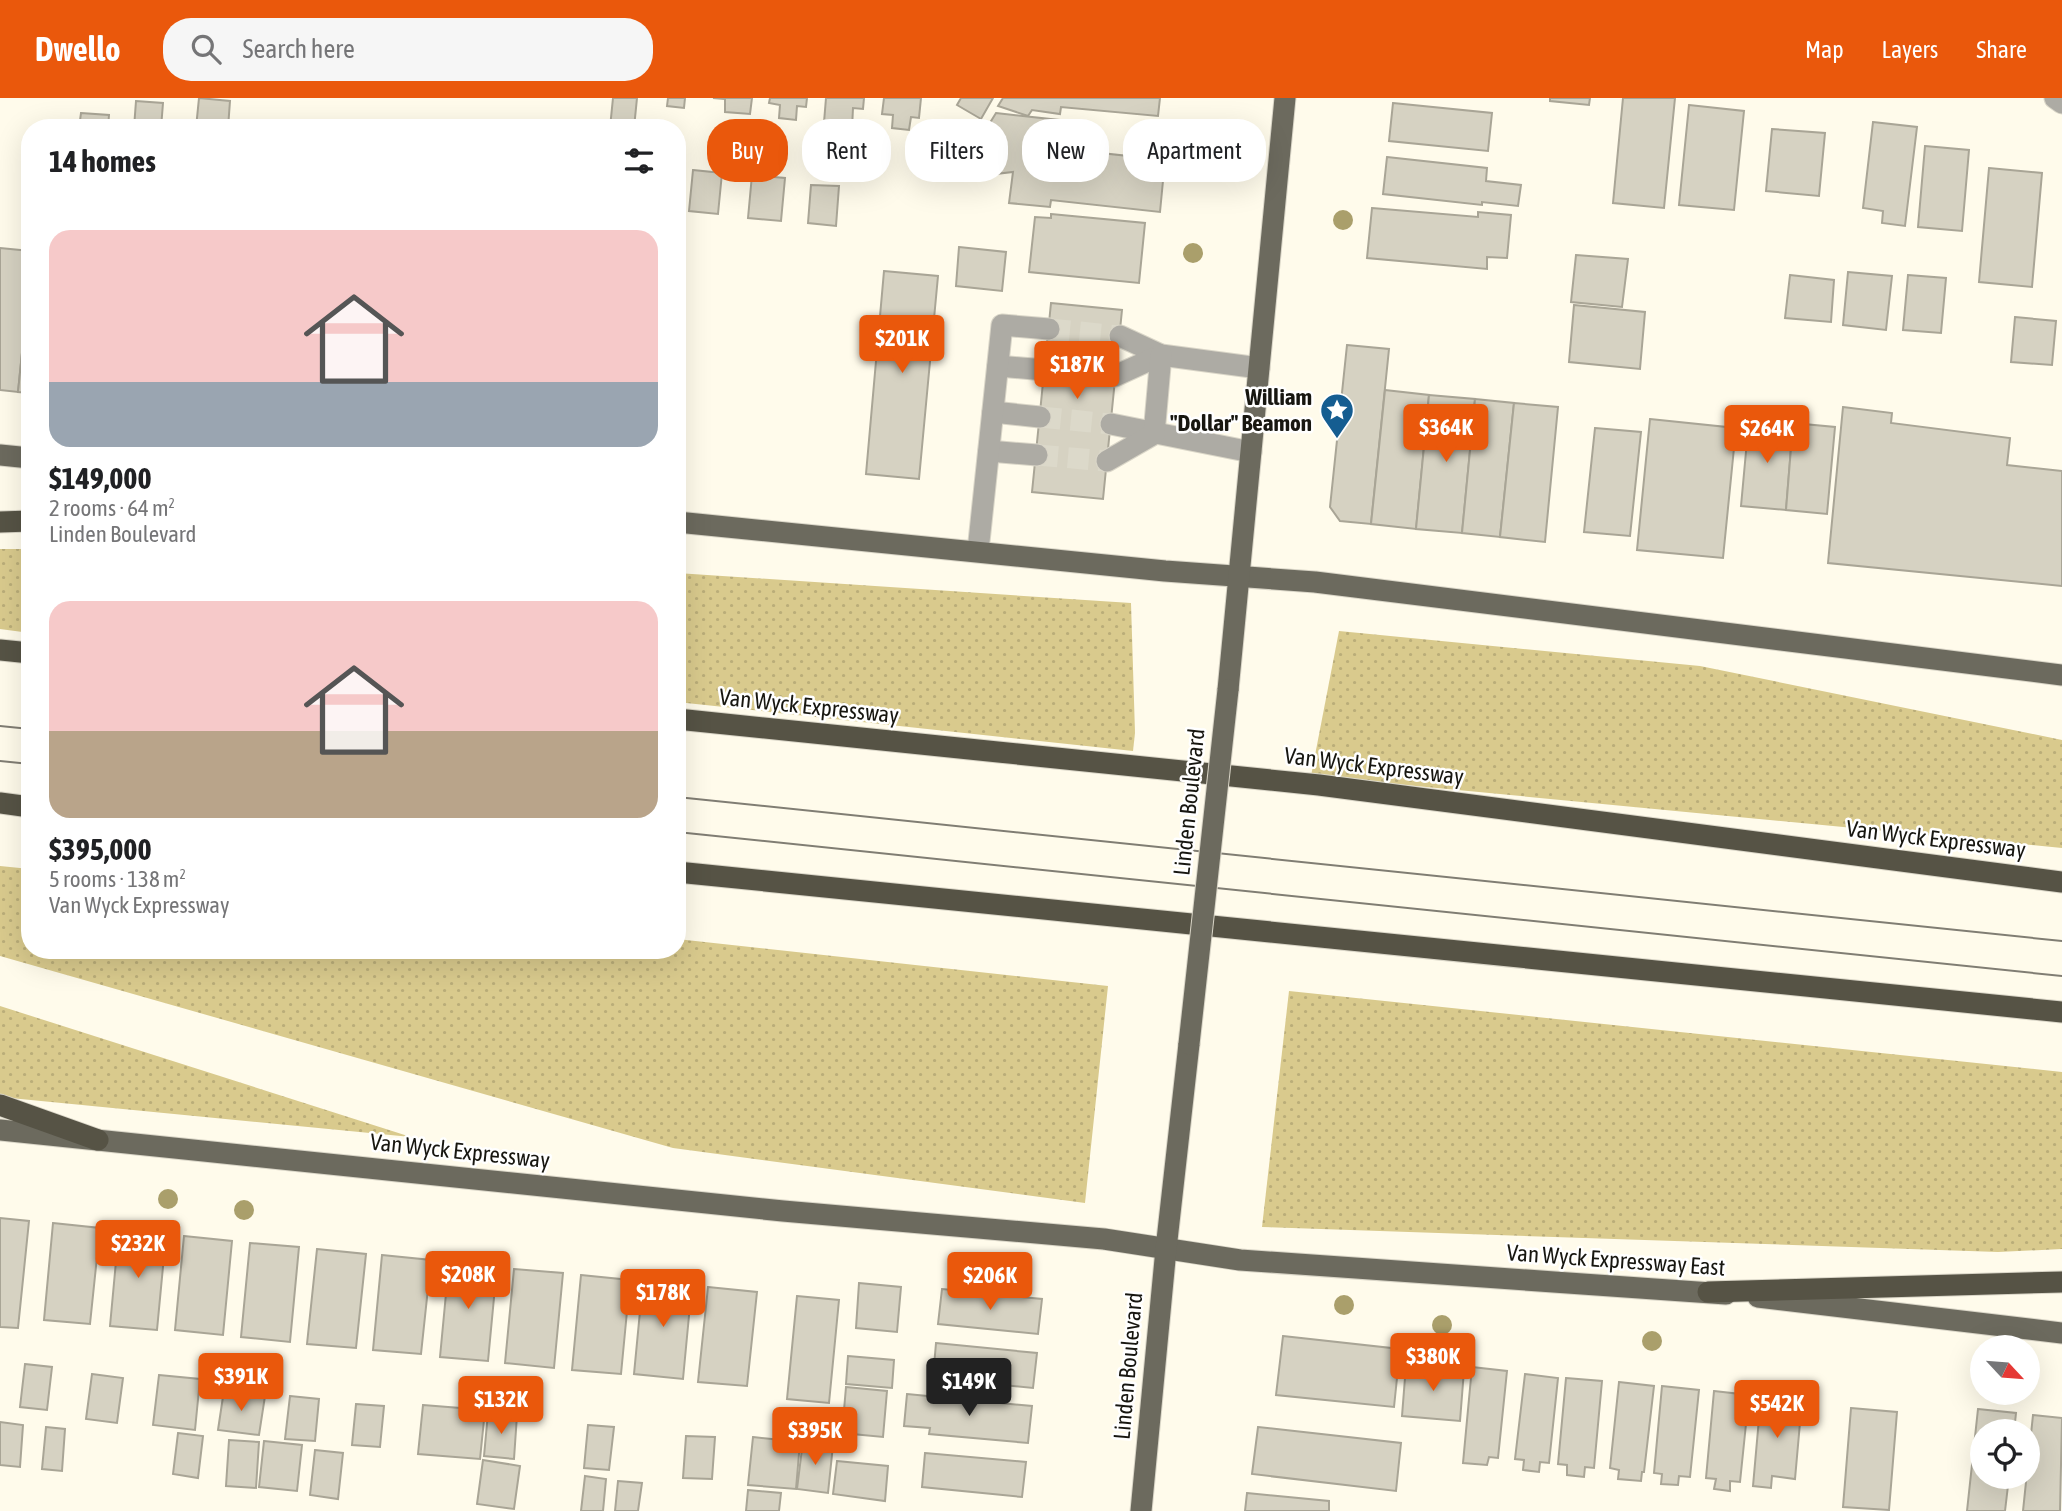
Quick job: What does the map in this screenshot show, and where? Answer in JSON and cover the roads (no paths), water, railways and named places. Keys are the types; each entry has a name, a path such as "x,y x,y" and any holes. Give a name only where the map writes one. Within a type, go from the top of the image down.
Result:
{"highway":[{"path":"0,522 21,521"},
{"path":"0,650 21,652"},
{"name":"Van Wyck Expressway","path":"686,720 1320,785 2062,882"},
{"path":"0,803 21,806"},
{"path":"686,873 2062,1012"},
{"path":"0,1105 98,1140"},
{"path":"1709,1292 2062,1282"}],"main road":[{"name":"Linden Boulevard","path":"1141,1511 1166,1249 1228,690 1285,98"},
{"path":"0,455 21,457"},
{"path":"686,523 1314,582 2062,675"},
{"name":"Van Wyck Expressway","path":"0,1130 783,1210 1104,1239 1166,1249"},
{"name":"Van Wyck Expressway East","path":"1166,1249 1240,1260 1709,1292 2062,1333"}],"street":[{"path":"2055,98 2062,103"},
{"path":"978,551 1002,325 1049,329"},
{"path":"1119,336 1161,355 1259,368"},
{"path":"1115,376 1161,355"},
{"path":"1154,434 1161,355"},
{"path":"998,366 1045,370"},
{"path":"993,412 1040,417"},
{"path":"1111,424 1251,452"},
{"path":"1107,461 1154,434"},
{"path":"989,452 1037,455"}],"tunnel":[{"path":"1049,329 1120,336"},
{"path":"1045,370 1115,376"},
{"path":"1040,417 1111,424"},
{"path":"1037,455 1107,461"}],"tram line":[{"path":"0,726 21,728"},
{"path":"0,761 21,763"},
{"path":"686,798 2062,941"},
{"path":"686,833 2062,976"}],"place":[{"name":"William \"Dollar\" Beamon","path":"1337,440"}]}
